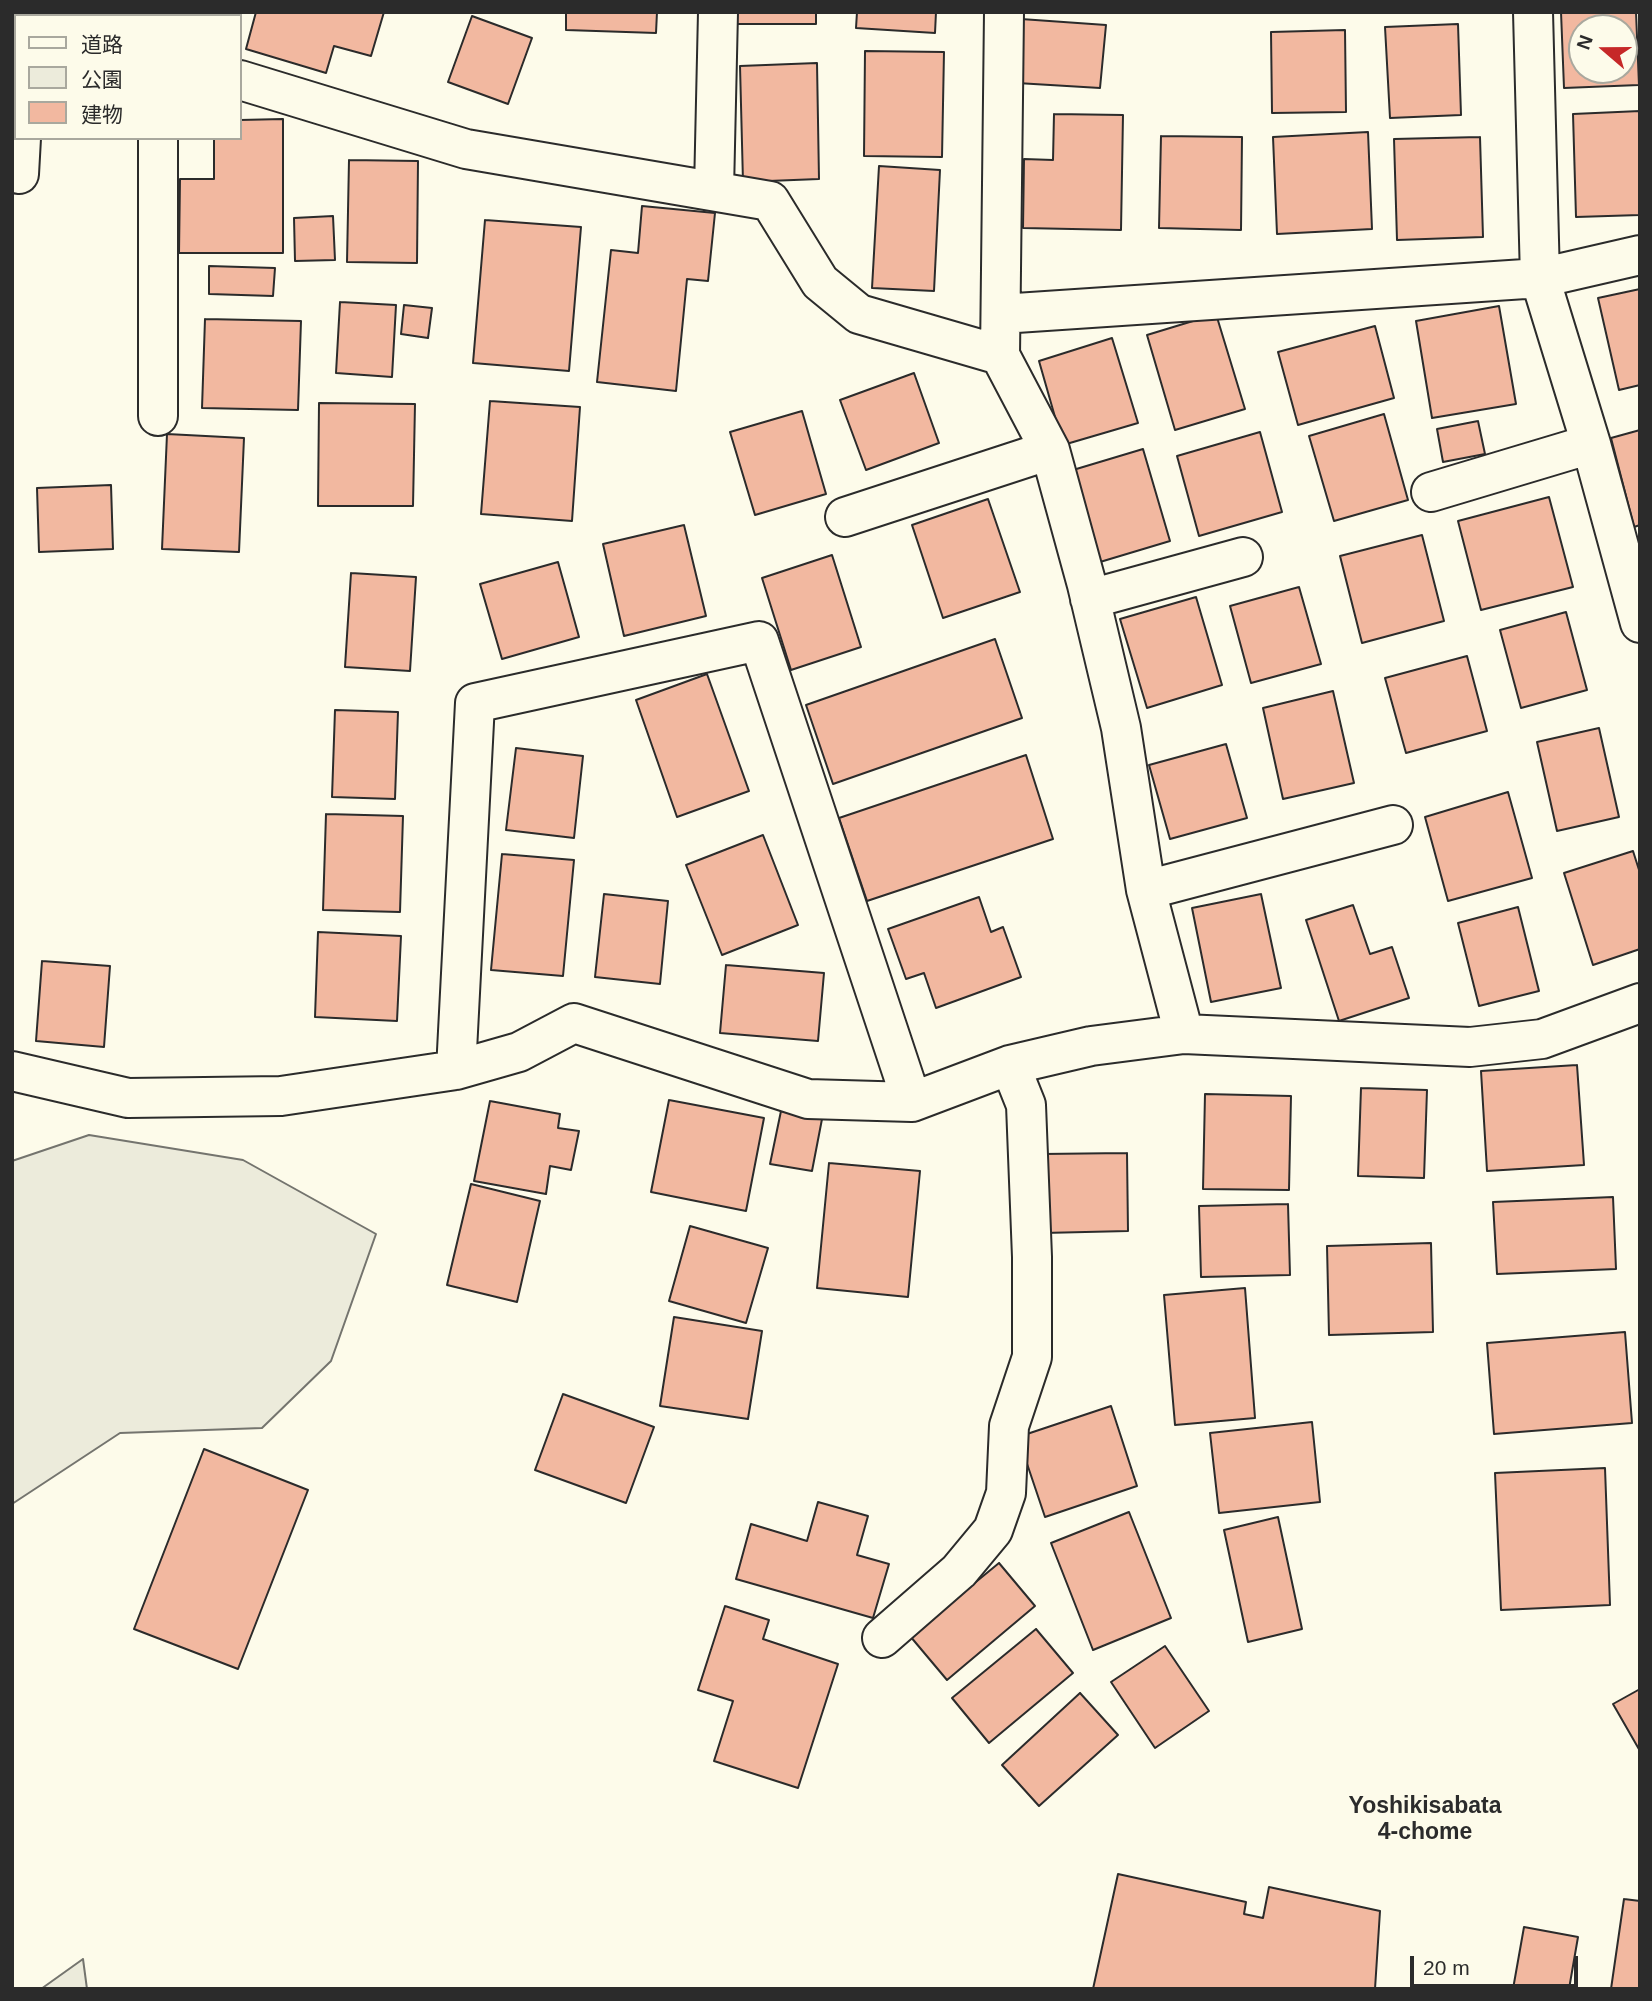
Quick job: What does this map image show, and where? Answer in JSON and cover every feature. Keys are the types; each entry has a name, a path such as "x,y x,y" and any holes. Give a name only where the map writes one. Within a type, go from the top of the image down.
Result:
{"street":[{"path":"714,190 718,12"},
{"path":"1004,12 1000,355 1050,450 1121,728 1146,890 1184,1034"},
{"path":"1533,12 1540,278 1591,444 1640,623"},
{"path":"242,81 466,149 770,201 820,282 859,314 1000,355"},
{"path":"158,140 158,416"},
{"path":"1000,314 1540,278 1640,255"},
{"path":"1432,492 1591,444"},
{"path":"845,517 1050,450"},
{"path":"1090,599 1243,557"},
{"path":"456,1070 475,703 759,641 912,1102"},
{"path":"1146,890 1393,825"},
{"path":"12,1071 128,1098 282,1096 456,1070 519,1052 574,1023 808,1099 912,1102 1010,1065 1091,1046 1184,1034 1470,1047 1542,1039 1640,1003"},
{"path":"882,1638 967,1561 993,1530 1006,1493 1009,1426 1032,1357 1026,1105 1010,1065"}],"green space":[{"path":"89,1135 243,1160 376,1234 331,1361 262,1428 120,1433 12,1504 12,1161"},
{"path":"83,1959 87,1989 41,1989"}],"building":[{"path":"256,12 384,12 371,56 334,46 326,73 246,49"},
{"path":"566,12 657,12 656,33 566,30"},
{"path":"731,12 816,12 816,24 731,24"},
{"path":"857,12 936,12 935,33 856,28"},
{"path":"1561,12 1636,12 1568,14 1568,84 1638,84 1638,61 1639,85 1564,88"},
{"path":"472,16 532,38 508,104 448,82"},
{"path":"1021,19 1106,25 1100,88 1017,83"},
{"path":"1458,24 1461,115 1390,118 1385,27"},
{"path":"1345,30 1346,112 1272,113 1271,32"},
{"path":"865,51 944,52 942,157 864,156"},
{"path":"817,63 819,179 743,182 740,66"},
{"path":"1640,111 1640,215 1576,217 1573,114"},
{"path":"1054,114 1123,115 1121,230 1023,228 1024,159 1053,160"},
{"path":"283,119 283,253 179,253 180,179 214,179 214,140 242,140 242,120"},
{"path":"1368,132 1372,229 1277,234 1273,137"},
{"path":"1161,136 1242,137 1241,230 1159,228"},
{"path":"1480,137 1483,237 1397,240 1394,139"},
{"path":"349,160 418,161 417,263 347,262"},
{"path":"879,166 940,170 934,291 872,288"},
{"path":"642,206 715,213 708,281 687,279 676,391 597,382 611,250 638,253"},
{"path":"333,216 335,260 295,261 294,218"},
{"path":"485,220 581,227 569,371 473,363"},
{"path":"209,266 275,268 273,296 209,294"},
{"path":"1640,289 1640,385 1619,390 1598,298"},
{"path":"340,302 396,305 392,377 336,373"},
{"path":"404,305 432,308 428,338 401,334"},
{"path":"1499,306 1516,404 1432,418 1416,321"},
{"path":"1216,314 1245,409 1175,430 1147,335"},
{"path":"205,319 301,321 298,410 202,408"},
{"path":"1375,326 1394,398 1298,425 1278,352"},
{"path":"1112,338 1138,423 1063,445 1039,361"},
{"path":"914,373 939,443 866,470 840,400"},
{"path":"490,401 580,407 572,521 481,514"},
{"path":"319,403 415,404 413,506 318,506"},
{"path":"802,411 826,494 755,515 730,432"},
{"path":"1384,414 1408,500 1334,521 1309,436"},
{"path":"1478,421 1485,454 1443,462 1437,429"},
{"path":"1640,430 1640,525 1634,527 1611,438"},
{"path":"1260,432 1282,512 1199,536 1177,456"},
{"path":"167,434 244,438 239,552 162,549"},
{"path":"1143,449 1170,541 1100,562 1073,470"},
{"path":"111,485 113,549 39,552 37,488"},
{"path":"1549,497 1573,587 1481,610 1458,521"},
{"path":"988,499 1020,592 943,618 912,525"},
{"path":"684,525 706,616 624,636 603,544"},
{"path":"1422,535 1444,621 1362,643 1340,556"},
{"path":"832,555 861,647 791,670 762,578"},
{"path":"558,562 579,637 502,659 480,584"},
{"path":"351,573 416,577 410,671 345,667"},
{"path":"1299,587 1321,664 1251,683 1230,606"},
{"path":"1196,597 1222,685 1147,708 1120,619"},
{"path":"1566,612 1587,690 1521,708 1500,630"},
{"path":"995,639 1022,718 833,784 806,705"},
{"path":"1467,656 1487,731 1406,753 1385,678"},
{"path":"707,674 749,791 677,817 636,700"},
{"path":"1333,691 1354,783 1283,799 1263,708"},
{"path":"335,710 398,712 395,799 332,797"},
{"path":"1599,728 1619,817 1557,831 1537,742"},
{"path":"1226,744 1247,818 1170,839 1149,765"},
{"path":"516,748 583,756 574,838 506,830"},
{"path":"1026,755 1053,839 867,901 839,818"},
{"path":"1508,792 1532,878 1448,901 1425,817"},
{"path":"326,814 403,816 400,912 323,910"},
{"path":"763,835 798,925 722,955 686,865"},
{"path":"1633,851 1640,873 1640,949 1593,965 1564,873"},
{"path":"502,854 574,860 563,976 491,970"},
{"path":"604,894 668,901 660,984 595,977"},
{"path":"1261,894 1281,988 1211,1002 1192,908"},
{"path":"979,897 991,932 1003,927 1021,977 936,1008 924,973 906,979 888,929"},
{"path":"1353,905 1370,954 1392,947 1409,998 1339,1021 1306,920"},
{"path":"1518,907 1539,991 1479,1006 1458,923"},
{"path":"318,932 401,936 397,1021 315,1017"},
{"path":"42,961 110,966 104,1047 36,1041"},
{"path":"726,965 824,973 818,1041 720,1033"},
{"path":"1577,1065 1584,1165 1487,1171 1481,1071"},
{"path":"1361,1088 1427,1090 1424,1178 1358,1176"},
{"path":"1205,1094 1291,1096 1289,1190 1203,1189"},
{"path":"669,1100 764,1118 746,1211 651,1192"},
{"path":"490,1101 560,1114 558,1128 579,1131 571,1170 550,1166 546,1194 474,1181"},
{"path":"781,1111 822,1119 812,1171 770,1164"},
{"path":"1127,1153 1128,1231 1043,1233 1042,1154"},
{"path":"829,1163 920,1171 908,1297 817,1288"},
{"path":"471,1184 540,1201 517,1302 447,1285"},
{"path":"1613,1197 1616,1269 1497,1274 1493,1202"},
{"path":"1288,1204 1290,1275 1201,1277 1199,1206"},
{"path":"690,1226 768,1248 746,1323 669,1301"},
{"path":"1431,1243 1433,1332 1329,1335 1327,1246"},
{"path":"1245,1288 1255,1418 1175,1425 1164,1295"},
{"path":"674,1317 762,1331 748,1419 660,1406"},
{"path":"1625,1332 1632,1423 1494,1434 1487,1343"},
{"path":"563,1394 654,1427 626,1503 535,1470"},
{"path":"1111,1406 1137,1486 1045,1517 1018,1437"},
{"path":"1312,1422 1320,1502 1219,1513 1210,1433"},
{"path":"204,1449 308,1490 238,1669 134,1629"},
{"path":"1605,1468 1610,1605 1501,1610 1495,1473"},
{"path":"818,1502 868,1516 857,1555 889,1564 873,1618 736,1579 751,1524 807,1541"},
{"path":"1129,1512 1171,1618 1093,1650 1051,1543"},
{"path":"1278,1517 1302,1629 1248,1642 1224,1530"},
{"path":"999,1563 1035,1606 947,1680 910,1636"},
{"path":"725,1606 769,1620 763,1639 838,1664 798,1788 714,1761 733,1701 698,1690"},
{"path":"1036,1629 1073,1673 989,1743 952,1698"},
{"path":"1165,1646 1209,1711 1155,1748 1111,1682"},
{"path":"1640,1689 1640,1751 1613,1704"},
{"path":"1080,1693 1118,1735 1039,1806 1002,1765"},
{"path":"1118,1874 1246,1902 1244,1914 1263,1918 1269,1887 1380,1911 1375,1989 1093,1989"},
{"path":"1624,1899 1640,1901 1640,1989 1611,1989"},
{"path":"1524,1927 1578,1937 1569,1989 1513,1989"}],"district":[{"name":"Yoshikisabata 4-chome","path":"1425,1820"}]}
